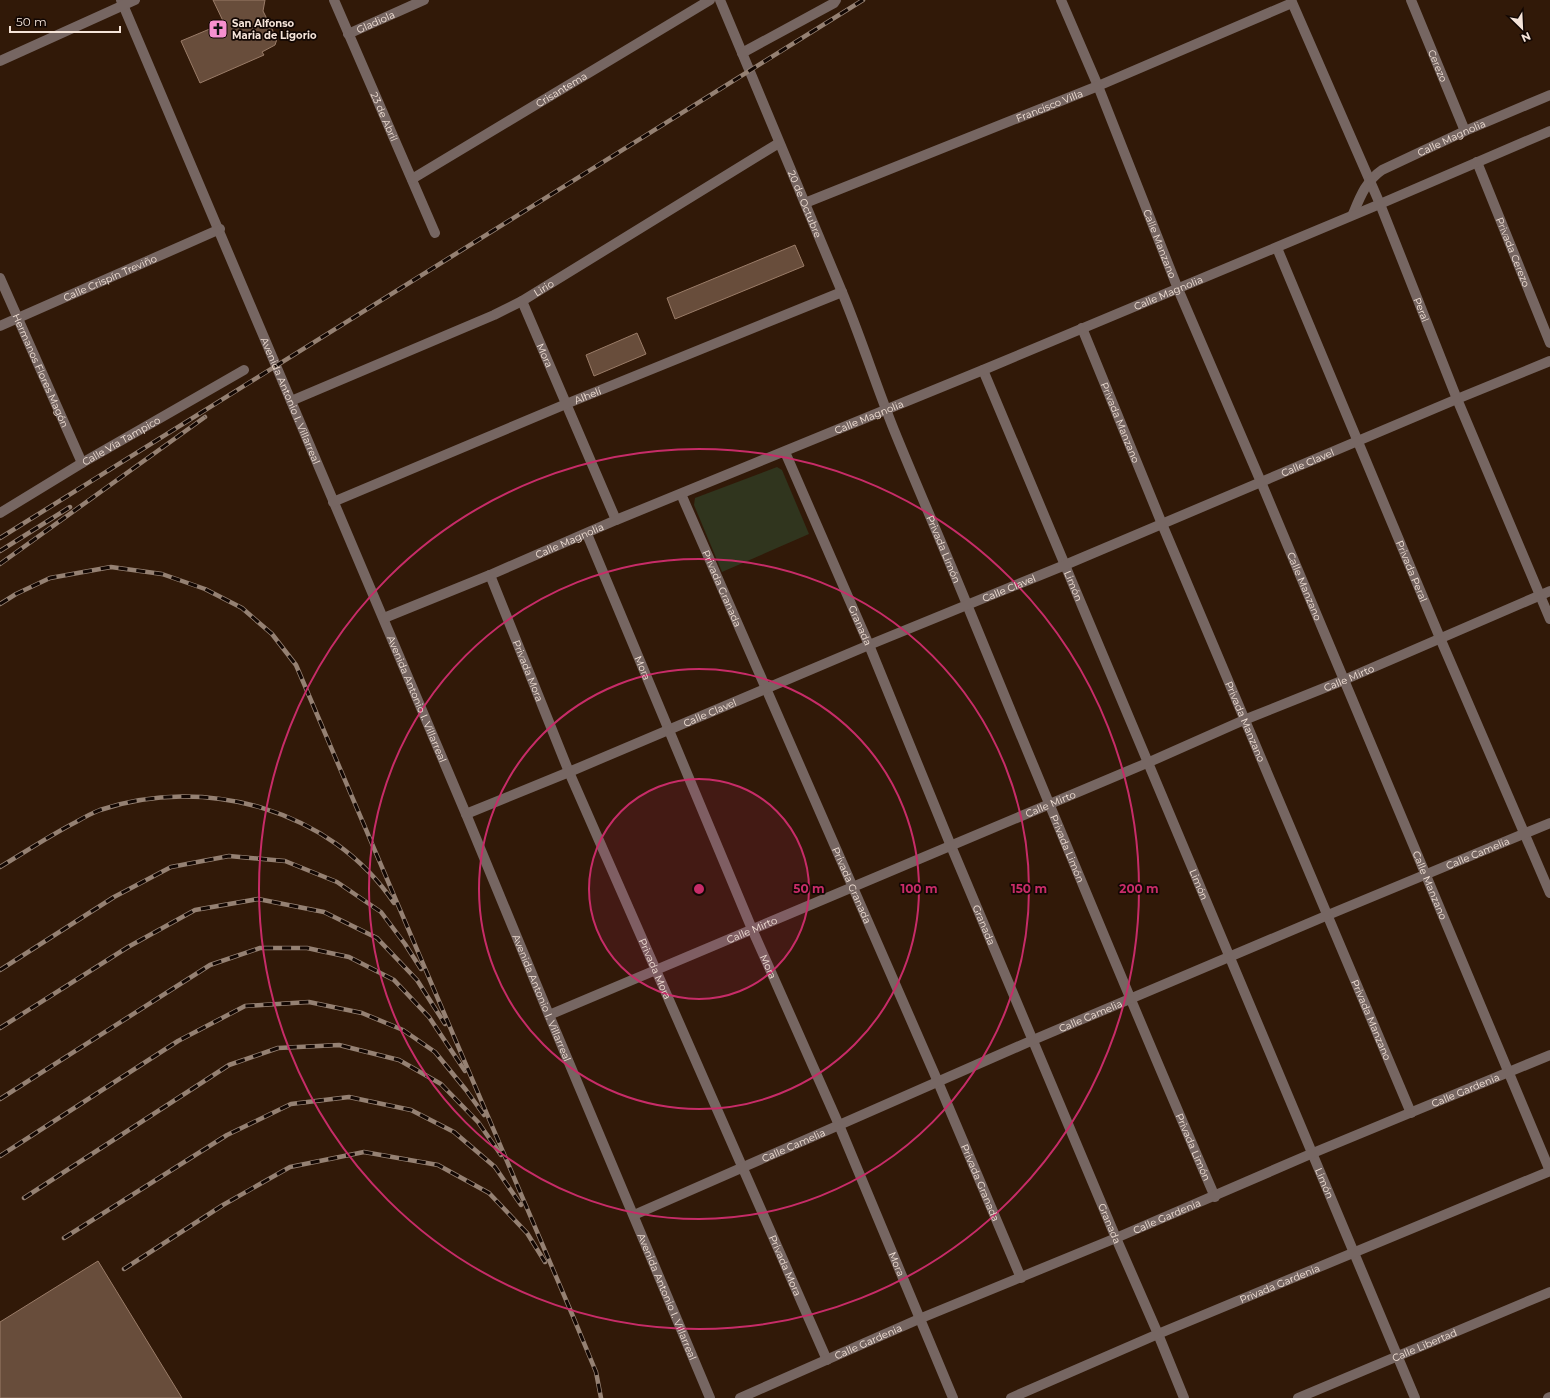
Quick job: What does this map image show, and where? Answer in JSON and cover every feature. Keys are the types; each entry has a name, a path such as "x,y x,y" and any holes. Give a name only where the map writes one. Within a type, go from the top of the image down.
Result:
{"street":[{"path":"0,61 122,3 135,0"},
{"name":"23 de Abril","path":"334,0 435,233"},
{"name":"Gladiola","path":"348,34 424,0"},
{"name":"Crisantema","path":"412,179 710,0"},
{"name":"20 de Octubre","path":"720,0 861,337 887,410"},
{"path":"742,53 836,0"},
{"name":"Calle Manzano","path":"1061,0 1098,86 1178,289 1262,482 1550,1171"},
{"name":"Cerezo","path":"1411,0 1465,131"},
{"name":"Francisco Villa","path":"805,204 1098,86 1292,2"},
{"name":"Peral","path":"1292,2 1380,204 1457,399 1550,619"},
{"name":"Avenida Antonio I. Villarreal","path":"122,3 220,229 333,502 384,618 710,1398"},
{"name":"Calle Magnolia","path":"1353,214 1361,194 1369,181 1374,175 1388,166 1550,95"},
{"name":"Calle Magnolia","path":"384,618 490,575 587,534 616,520 785,452 1277,248 1353,214 1380,204 1550,131"},
{"name":"Lirio","path":"291,401 494,315 522,301 779,143"},
{"name":"Privada Cerezo","path":"1477,162 1550,343"},
{"name":"Calle Crispín Treviño","path":"0,326 220,229"},
{"name":"Privada Peral","path":"1277,248 1440,638 1550,893"},
{"name":"Hermanos Flores Magón","path":"0,278 82,463"},
{"name":"Alhelí","path":"333,502 566,404 842,292"},
{"name":"Mora","path":"522,301 616,520"},
{"name":"Privada Manzano","path":"1082,328 1244,720 1411,1113"},
{"name":"Calle Clavel","path":"466,814 869,645 1065,565 1550,361"},
{"name":"Calle Vía Tampico","path":"0,513 82,463 244,370"},
{"name":"Limón","path":"984,370 1415,1398"},
{"name":"Privada Limón","path":"887,410 1048,804 1215,1197"},
{"name":"Granada","path":"785,452 869,645 951,846 1184,1398"},
{"name":"Privada Granada","path":"681,494 938,1082 1021,1278"},
{"name":"Mora","path":"587,534 752,929 839,1124 953,1398"},
{"name":"Privada Mora","path":"490,575 569,772 827,1360"},
{"name":"Calle Mirto","path":"549,1015 1148,763 1244,720 1344,680 1550,591"},
{"name":"Calle Camelia","path":"634,1214 1033,1040 1550,823"},
{"name":"Calle Gardenia","path":"740,1398 919,1319 1215,1197 1313,1153 1550,1055"},
{"name":"Privada Gardenia","path":"1010,1398 1158,1334 1550,1171"},
{"name":"Calle Libertad","path":"1298,1398 1550,1292"}],"green space":[{"path":"777,467 782,470 809,534 722,572 694,505 695,498"}],"building":[{"path":"213,0 265,0 263,11 277,39 275,45 262,52 264,55 200,83 181,41 224,23"},
{"path":"795,245 804,266 675,319 667,298"},
{"path":"637,333 646,354 594,376 586,355"},
{"path":"98,1261 182,1398 0,1398 0,1322"}],"railway":[{"path":"0,538 863,0"},
{"path":"0,564 205,417"},
{"path":"0,551 70,507"},
{"path":"0,604 16,594 50,578 111,567 162,574 205,589 242,608 272,634 296,665 572,1314 596,1372 601,1398"},
{"path":"0,867 56,833 100,810 140,800 181,797 223,799 263,808 301,823 336,844 368,871 394,903"},
{"path":"0,970 114,897 171,867 229,856 285,861 337,882 381,912 405,944 421,969"},
{"path":"0,1028 128,947 195,910 258,899 324,912 377,938 417,980 445,1024"},
{"path":"0,1099 210,965 260,948 307,948 349,957 394,980 429,1017 465,1071"},
{"path":"0,1156 178,1041 245,1006 309,1002 362,1013 403,1030 435,1052 484,1115"},
{"path":"24,1198 229,1065 278,1048 339,1045 399,1060 441,1084 478,1122 501,1155"},
{"path":"64,1238 227,1135 291,1104 349,1097 411,1110 454,1132 495,1167 521,1205"},
{"path":"124,1269 223,1205 290,1167 364,1152 438,1165 489,1193 527,1233 545,1262"}],"place":[{"name":"San Alfonso Maria de Ligorio","path":"218,29"}]}
